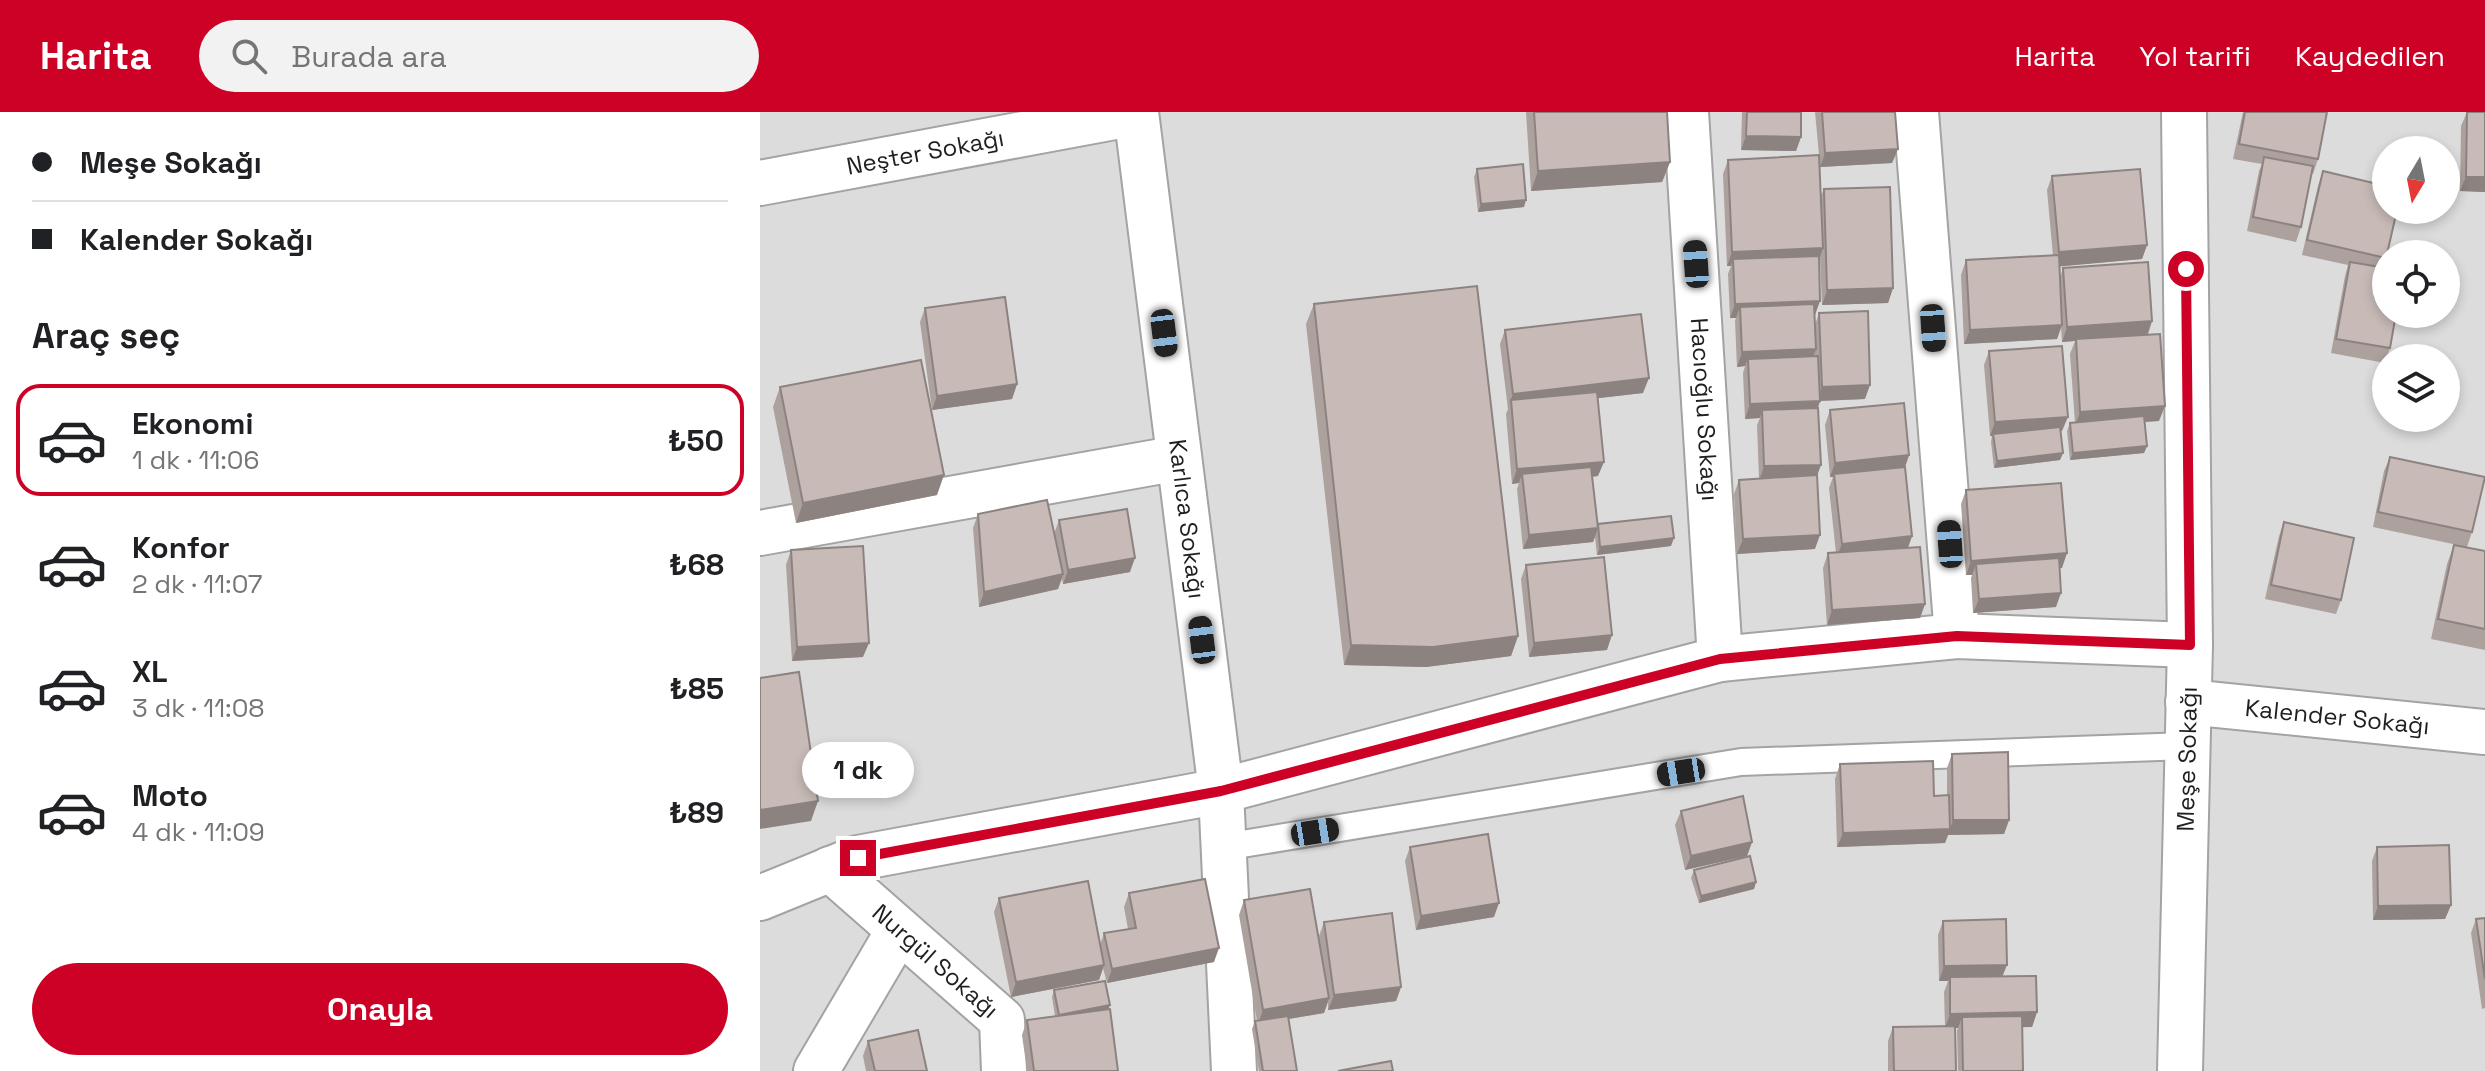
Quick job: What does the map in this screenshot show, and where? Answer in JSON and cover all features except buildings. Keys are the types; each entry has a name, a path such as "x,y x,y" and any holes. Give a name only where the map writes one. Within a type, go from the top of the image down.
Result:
{"street":[{"name":"Neşter Sokağı","path":"760,183 1136,112"},
{"name":"Karlıca Sokağı","path":"1136,112 1221,791 1234,1071"},
{"name":"Hacıoğlu Sokağı","path":"1686,112 1720,659"},
{"path":"1916,112 1957,636"},
{"name":"Meşe Sokağı","path":"2180,1071 2190,645 2184,112"},
{"path":"760,533 1179,458"},
{"path":"760,898 858,858 1221,791 1720,659 1957,636 2190,645"},
{"name":"Kalender Sokağı","path":"2188,702 2485,732"},
{"name":"Nurgül Sokağı","path":"830,869 1002,1020 1004,1071"},
{"path":"816,1071 899,930"}],"lane":[{"path":"1224,847 1741,762 2187,746"}],"shaded area":[{"path":"760,112 2485,112 2485,1071 760,1071"}],"route":[{"path":"858,858 1221,791 1720,659 1957,636 2190,645 2186,269"}]}
